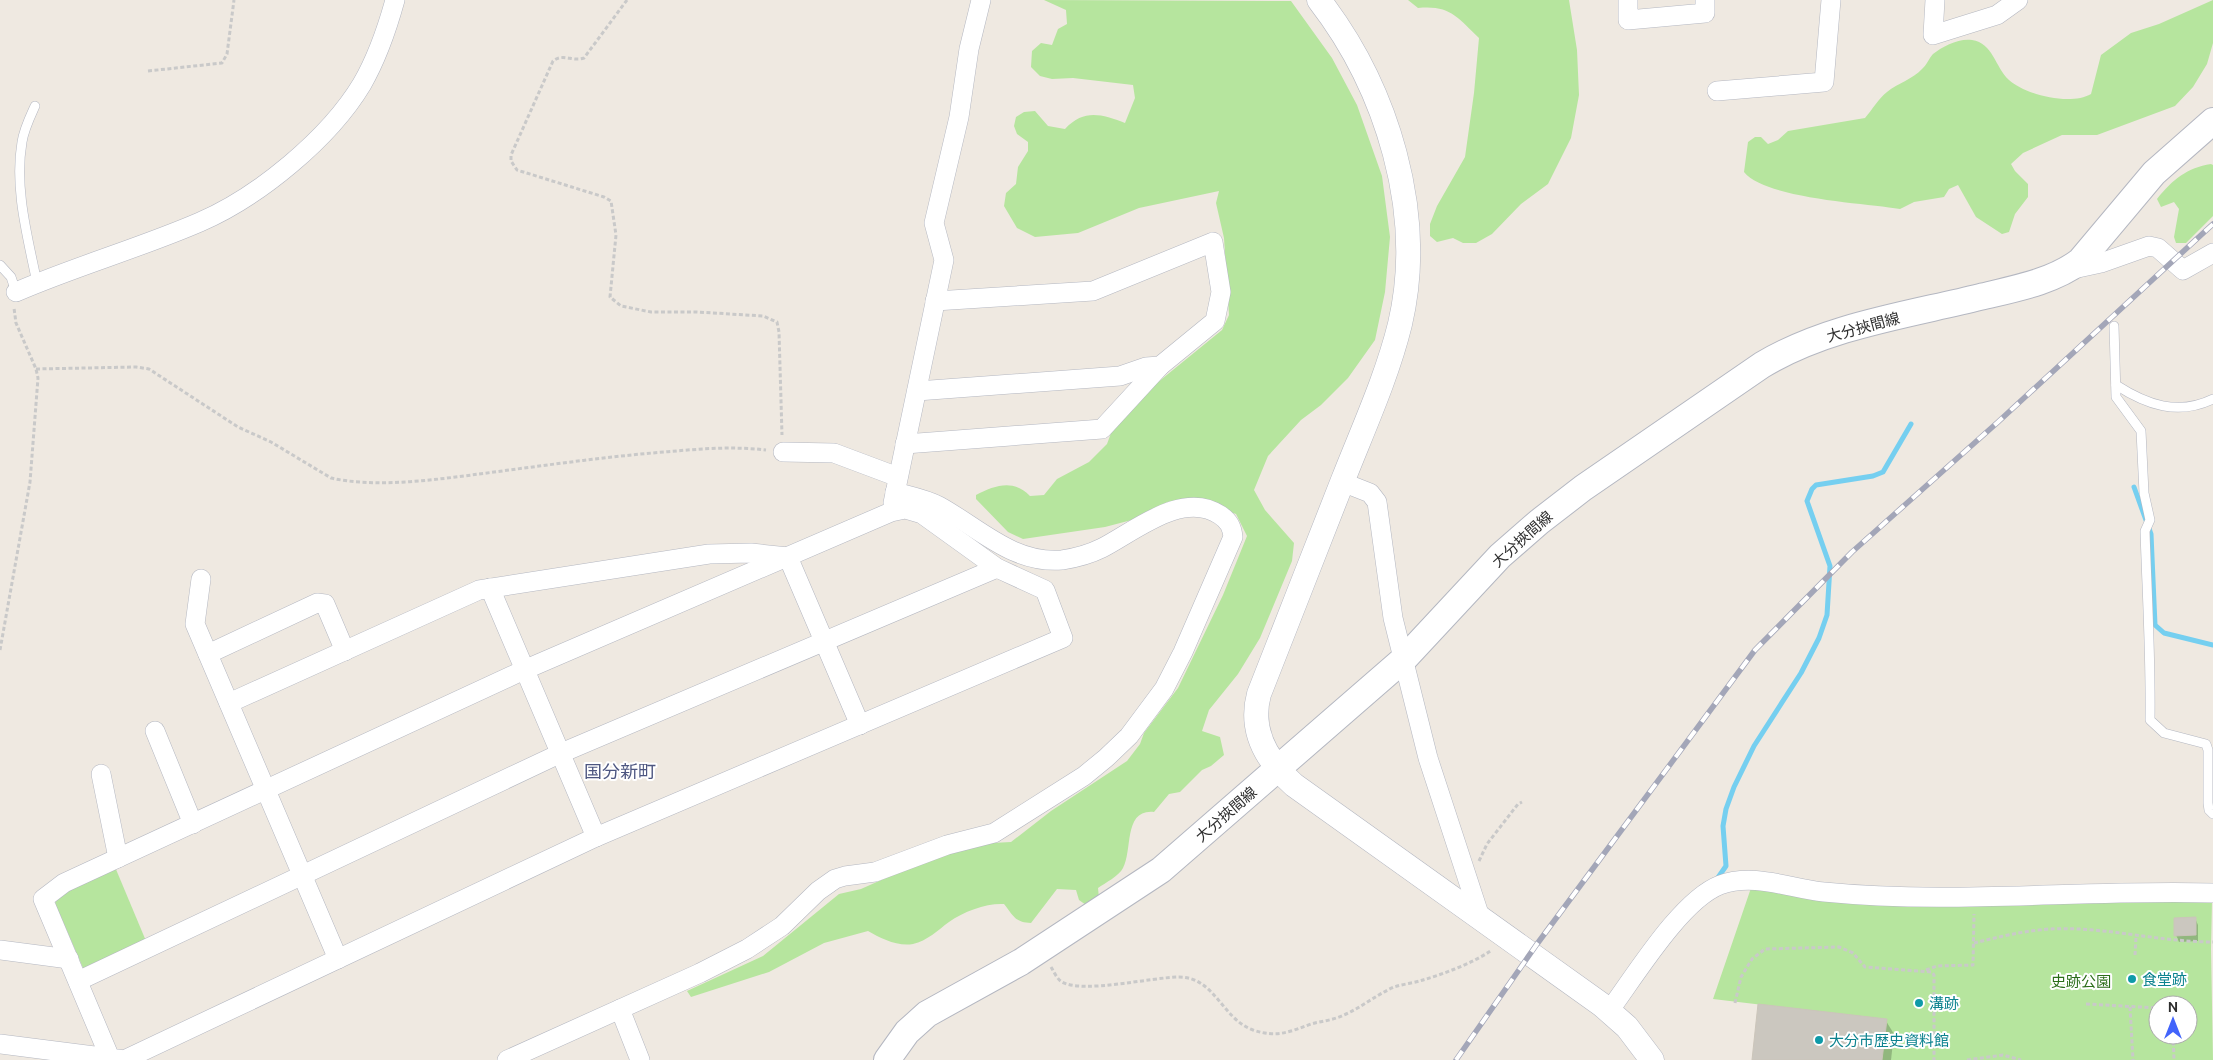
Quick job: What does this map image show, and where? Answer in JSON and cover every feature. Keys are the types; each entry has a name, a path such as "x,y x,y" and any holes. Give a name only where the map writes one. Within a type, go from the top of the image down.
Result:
{"main road":[{"name":"大分挾間線","path":"887,1060 907,1032 927,1014 1041,949 1149,879 1405,658 1500,556 1538,522 1583,488 1769,361 1803,344 1837,332 2047,279 2075,265 2154,173 2213,121"}],"street":[{"path":"16,292 201,222 258,190 308,147 356,93 374,61 395,0"},
{"path":"891,512 944,260 934,223 959,117 970,49 981,0"},
{"path":"1319,0 1348,42 1376,96 1388,132 1399,173 1406,238 1406,282 1400,323 1377,393 1256,704 1255,723 1258,734 1262,746 1278,769 1302,790 1609,1011 1640,1042 1652,1060"},
{"path":"1628,0 1628,20 1705,13 1705,0"},
{"path":"1718,91 1824,82 1831,0"},
{"path":"1935,0 1933,35 1997,15 2018,0"},
{"path":"906,444 1102,429 1160,366 1215,321 1221,292 1213,242 1093,291 935,301"},
{"path":"2075,265 2078,268 2094,266 2149,246 2158,248 2183,270 2213,253"},
{"path":"917,390 1120,376 1146,367 1160,366"},
{"path":"507,1060 700,973 763,939 782,926 818,891 835,879 875,872 902,864 947,845 994,833 1096,767 1129,736 1164,689 1183,652 1232,542 1232,528 1224,518 1204,508 1196,507 1161,516 1086,554 1063,560 1039,560 1014,552 938,506 834,453 783,452"},
{"path":"1342,482 1370,493 1377,502 1392,618 1405,658 1430,764 1480,917"},
{"path":"0,1044 124,1060 596,837 1063,638 1045,590 997,568 922,514 904,509 891,512 524,670 64,883 44,899 110,1058"},
{"path":"229,703 479,590 709,554 751,553 788,557"},
{"path":"788,557 860,725"},
{"path":"78,981 560,754 997,568"},
{"path":"201,579 195,624 338,959"},
{"path":"490,588 596,837"},
{"path":"208,654 317,602 325,604 346,651"},
{"path":"155,731 193,824"},
{"path":"101,774 118,858"},
{"path":"1609,1011 1677,920 1710,890 1730,882 1753,880 1810,891 1858,895 1974,896 2213,893"},
{"path":"0,950 69,959"},
{"path":"620,1009 640,1060"}],"lane":[{"path":"35,106 22,140 20,165 23,211 37,284"},
{"path":"0,265 11,278 16,292"},
{"path":"2114,326 2118,402 2141,431 2144,493 2148,526 2147,615 2151,643 2150,720 2164,733 2206,744 2208,750 2208,804 2212,813"},
{"path":"2116,385 2152,405 2164,407 2199,406 2213,399"}],"path":[{"path":"148,71 222,63 227,54 234,0"},
{"path":"36,369 136,366 149,369 238,427 271,442 332,478 342,480 408,482 598,457 699,448 749,448 783,452 779,332 777,322 763,316 697,312 651,312 615,303 610,297 616,235 611,201 604,197 517,170 511,161 511,155 553,61 562,57 584,58 627,0"},
{"path":"0,650 30,482 38,384 36,369 16,323 14,308 16,292"},
{"path":"1465,873 1479,860 1490,840 1522,802"},
{"path":"1925,970 1937,966 1973,965 1974,896"},
{"path":"1974,943 2049,929 2211,942"},
{"path":"2135,955 2136,937"},
{"path":"1041,949 1056,975 1064,983 1092,985 1166,977 1189,978 1205,984 1224,1008 1244,1026 1266,1034 1278,1034 1294,1032 1311,1024 1338,1018 1390,989 1442,973 1478,958 1498,944"},
{"path":"1735,1002 1741,977 1752,959 1765,949 1839,947 1853,953 1865,967 1932,972 1934,975 1934,1060"},
{"path":"2086,1004 2148,1008"},
{"path":"2130,1007 2133,1060"},
{"path":"2173,1045 2174,1060"},
{"path":"1967,1060 2003,1055 2021,1060"}],"green space":[{"path":"1044,0 1291,1 1332,58 1357,105 1382,176 1390,237 1385,292 1375,340 1348,378 1321,405 1301,420 1268,456 1254,490 1265,510 1294,543 1292,561 1260,638 1238,674 1209,710 1202,731 1220,737 1224,755 1211,766 1202,770 1180,792 1169,794 1154,812 1144,813 1137,817 1133,824 1123,868 1115,877 1098,888 1099,898 1086,905 1079,900 1076,890 1057,889 1031,923 1018,920 1004,904 983,906 962,914 928,938 918,943 907,945 895,943 868,931 824,943 769,972 691,997 687,991 763,956 839,894 861,889 924,861 974,844 1011,842 1051,811 1127,761 1140,744 1144,733 1178,688 1223,595 1247,536 1236,514 1191,499 1167,502 1143,517 1105,527 1023,539 1008,532 976,499 976,495 983,491 1004,485 1017,487 1030,496 1044,495 1057,479 1089,462 1107,444 1114,425 1141,396 1222,330 1229,315 1224,238 1216,203 1219,191 1139,208 1078,233 1035,237 1017,228 1004,206 1006,193 1016,184 1018,167 1028,151 1028,142 1017,134 1014,126 1016,117 1024,112 1035,111 1048,126 1065,129 1079,118 1093,115 1108,117 1125,123 1135,98 1133,85 1073,78 1052,79 1040,76 1031,67 1032,51 1041,43 1052,45 1058,29 1067,24 1066,10"},
{"path":"1408,0 1569,0 1577,50 1579,95 1571,138 1548,184 1521,204 1492,234 1476,243 1463,243 1453,238 1437,242 1430,236 1430,224 1437,206 1465,157 1479,38 1452,14 1438,8 1418,8"},
{"path":"2213,0 2213,43 2207,64 2193,87 2175,106 2097,135 2062,135 2023,153 2011,164 2028,184 2028,197 2015,214 2009,232 2002,234 1976,217 1958,185 1949,189 1944,197 1914,202 1900,209 1794,194 1756,181 1744,172 1748,142 1755,137 1761,137 1768,144 1778,140 1788,131 1865,118 1884,95 1918,72 1925,66 1933,54 1951,43 1962,40 1979,42 1989,51 2004,75 2017,85 2048,97 2072,99 2091,94 2101,55 2131,33 2159,24"},
{"path":"2213,165 2213,216 2186,243 2176,243 2174,237 2179,209 2174,202 2161,207 2157,199 2181,176 2195,168"},
{"path":"115,867 146,941 87,969 83,968 55,903 61,893"},
{"name":"史跡公園","path":"1751,888 1811,899 2156,898 2212,900 2213,1060 1879,1060 1881,1019 1713,999"}],"building":[{"path":"2196,917 2196,935 2174,936 2174,918"},
{"name":"大分市歴史資料館","path":"1758,1004 1887,1019 1882,1060 1752,1060"}],"waterway":[{"path":"1717,879 1726,866 1723,826 1726,809 1734,787 1754,746 1801,673 1819,638 1827,615 1830,566 1807,501 1812,489 1816,485 1873,476 1883,472 1911,424"},
{"path":"2134,487 2151,534 2155,625 2164,633 2213,645"}],"railway":[{"path":"1456,1060 1537,944 1755,650 1852,552 1998,422 2213,224"}],"place":[{"name":"食堂跡","path":"2132,979"},
{"name":"溝跡","path":"1919,1003"},
{"name":"大分市歴史資料館","path":"1819,1040"}],"district":[{"name":"国分新町","path":"620,771"}]}
